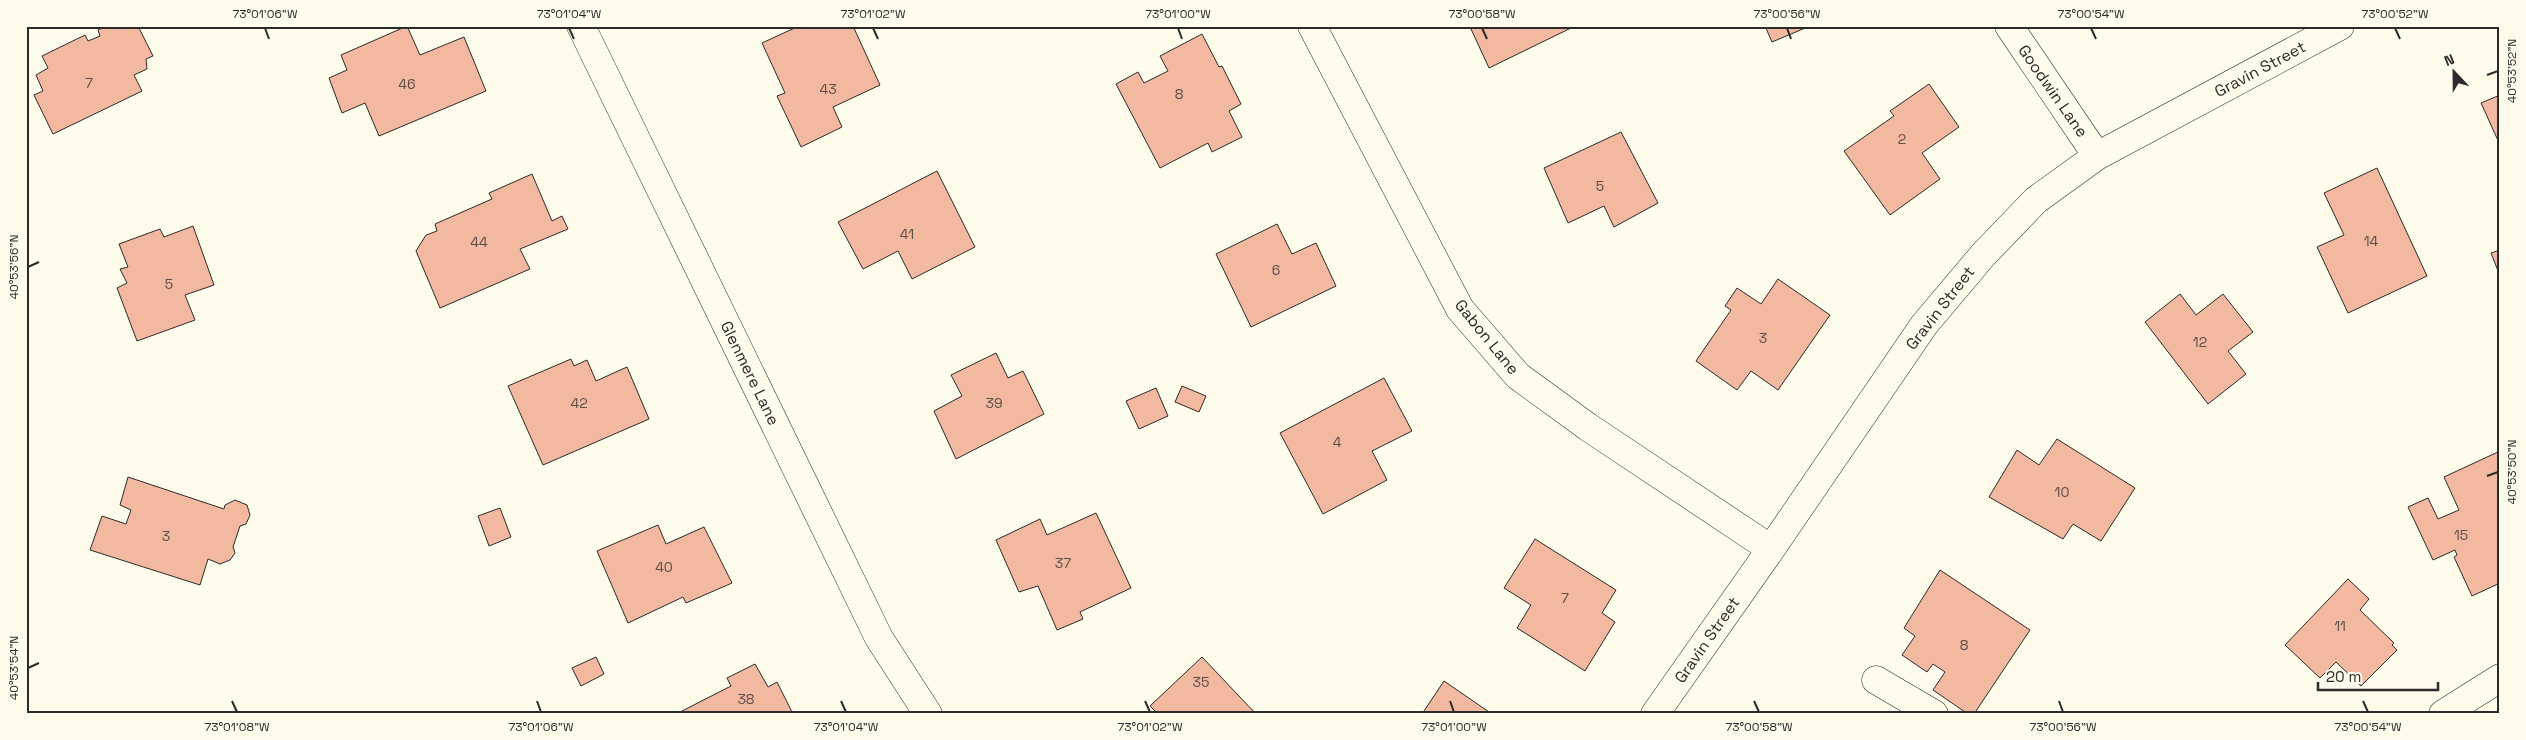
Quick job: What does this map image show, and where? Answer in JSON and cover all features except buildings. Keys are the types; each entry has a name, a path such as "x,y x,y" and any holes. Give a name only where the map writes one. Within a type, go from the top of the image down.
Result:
{"street":[{"name":"Glenmere Lane","path":"581,26 879,638 928,714"},
{"name":"Gabon Lane","path":"1312,26 1460,309 1518,376 1588,427 1771,549"},
{"name":"Goodwin Lane","path":"2009,26 2097,156"},
{"name":"Gravin Street","path":"1655,714 1771,549 1924,325 1983,255 2036,200 2097,156 2340,26"},
{"path":"2443,714 2500,678"},
{"path":"1876,680 1934,714"}]}
